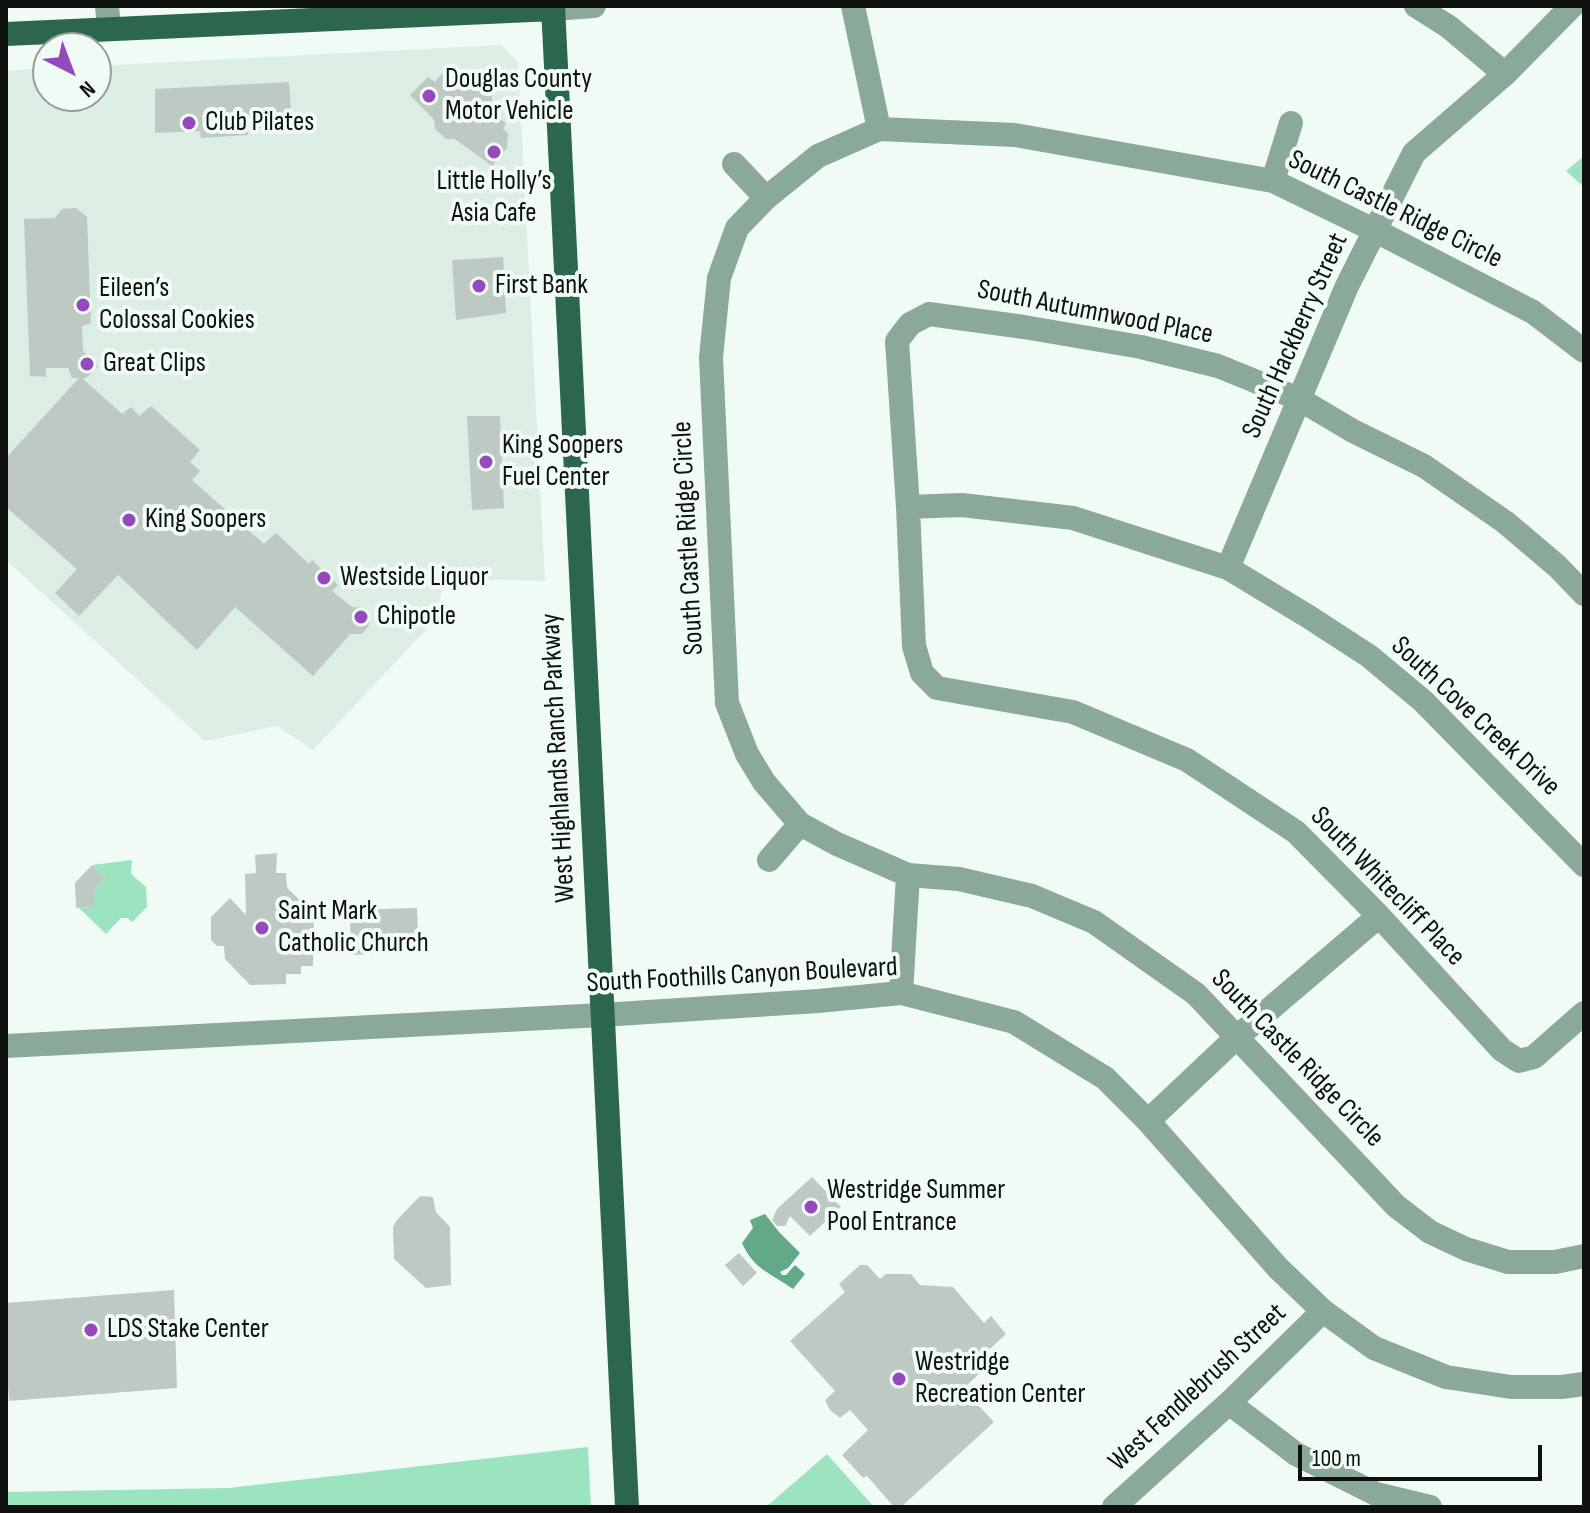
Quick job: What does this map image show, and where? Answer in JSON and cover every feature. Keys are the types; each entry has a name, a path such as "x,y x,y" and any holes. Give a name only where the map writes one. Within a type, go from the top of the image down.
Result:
{"main road":[{"path":"6,34 108,17 553,7"},
{"name":"West Highlands Ranch Parkway","path":"553,7 627,1507"}],"street":[{"path":"553,7 594,6"},
{"path":"853,6 879,129"},
{"path":"1416,6 1449,27 1505,74"},
{"name":"South Hackberry Street","path":"1228,568 1347,286 1414,153 1505,74 1572,6"},
{"path":"1273,181 1291,123"},
{"name":"South Castle Ridge Circle","path":"1584,351 1533,312 1273,181 1015,135 879,129 818,156 766,198 737,228 719,278 711,357 727,703 747,754 764,782 800,824 908,875 959,879 1032,896 1094,922 1196,994 1396,1206 1430,1232 1466,1249 1508,1262 1555,1262 1584,1256"},
{"path":"734,164 766,198"},
{"name":"South Autumnwood Place","path":"908,507 897,341 910,324 929,314 1141,347 1218,366 1299,399 1353,431 1424,466 1505,522 1557,566 1584,594"},
{"name":"South Cove Creek Drive","path":"908,507 962,505 1073,518 1228,568 1369,656 1423,701 1584,865"},
{"name":"South Whitecliff Place","path":"908,507 914,646 922,673 937,688 1073,712 1187,760 1296,832 1379,916 1502,1050 1519,1061 1534,1057 1584,1013"},
{"path":"769,860 800,824"},
{"path":"901,993 908,875"},
{"path":"1148,1121 1237,1037 1379,916"},
{"name":"South Foothills Canyon Boulevard","path":"6,1046 602,1015 901,993 1014,1022 1105,1078 1148,1121 1278,1268 1323,1311 1374,1348 1446,1377 1511,1387 1584,1384"},
{"name":"West Fendlebrush Street","path":"1114,1507 1229,1403 1323,1311"},
{"path":"1229,1403 1296,1454 1376,1494 1430,1507"}],"shaded area":[{"path":"501,45 518,62 545,581 443,578 438,617 313,750 277,726 205,741 6,560 6,71 32,69 32,112 112,112 112,65"},
{"path":"1584,156 1584,187 1566,171"},
{"path":"132,860 131,874 146,887 147,907 132,922 121,918 106,934 79,908 94,907 94,890 105,878 92,865"},
{"path":"765,1214 800,1253 788,1268 780,1272 786,1275 795,1265 805,1274 793,1289 758,1265 742,1243 753,1228 750,1220"},
{"path":"588,1447 591,1507 6,1507 6,1492 228,1488"},
{"path":"827,1454 874,1507 766,1507"}],"building":[{"path":"445,70 460,81 481,80 492,90 492,113 506,123 503,129 508,133 507,148 492,166 454,139 446,139 435,129 434,120 410,95 428,77 435,82"},
{"path":"289,82 292,127 248,129 248,135 201,138 200,131 155,133 155,89"},
{"name":"King Soopers","path":"76,208 87,217 91,323 82,326 83,351 98,366 82,378 122,414 131,407 139,416 151,406 200,450 190,462 200,471 192,480 264,544 276,533 309,564 312,560 338,585 332,591 352,607 364,608 370,616 369,625 362,634 350,634 313,676 235,607 197,650 118,575 79,616 55,593 77,569 6,507 6,458 79,378 72,378 68,368 46,368 46,377 30,376 24,219 55,218 62,209"},
{"name":"First Bank","path":"503,257 506,313 456,320 452,260"},
{"name":"King Soopers Fuel Center","path":"467,416 500,416 504,508 472,510"},
{"name":"Saint Mark Catholic Church","path":"277,853 276,873 286,873 287,888 314,913 313,966 301,966 301,974 286,974 286,984 250,985 225,959 224,946 217,946 211,940 211,917 230,898 246,915 245,874 256,873 255,855"},
{"path":"92,865 105,878 94,890 94,907 76,908 75,883"},
{"path":"417,908 418,938 375,947 375,954 351,955 350,910"},
{"name":"Westridge Summer Pool Entrance","path":"812,1177 841,1207 810,1236 790,1216 785,1226 777,1226 772,1220 777,1209"},
{"path":"420,1196 433,1197 436,1212 450,1227 451,1285 426,1288 394,1259 393,1227"},
{"path":"739,1253 757,1273 743,1286 725,1265"},
{"name":"Westridge Recreation Center","path":"860,1265 867,1265 880,1279 886,1274 911,1274 920,1285 953,1287 984,1323 991,1316 1006,1334 978,1360 985,1368 963,1389 994,1422 901,1507 894,1507 867,1476 863,1478 842,1455 868,1430 850,1410 840,1418 830,1410 825,1400 835,1391 790,1341 845,1292 839,1284"},
{"name":"LDS Stake Center","path":"174,1290 177,1388 9,1401 6,1303"}],"place":[{"name":"Douglas County Motor Vehicle","path":"429,96"},
{"name":"Club Pilates","path":"189,123"},
{"name":"Little Holly’s Asia Cafe","path":"494,152"},
{"name":"First Bank","path":"479,286"},
{"name":"Eileen’s Colossal Cookies","path":"83,305"},
{"name":"Great Clips","path":"87,364"},
{"name":"King Soopers Fuel Center","path":"486,462"},
{"name":"King Soopers","path":"129,520"},
{"name":"Westside Liquor","path":"324,578"},
{"name":"Chipotle","path":"361,617"},
{"name":"Saint Mark Catholic Church","path":"262,928"},
{"name":"Westridge Summer Pool Entrance","path":"811,1207"},
{"name":"LDS Stake Center","path":"91,1330"},
{"name":"Westridge Recreation Center","path":"899,1379"}]}
